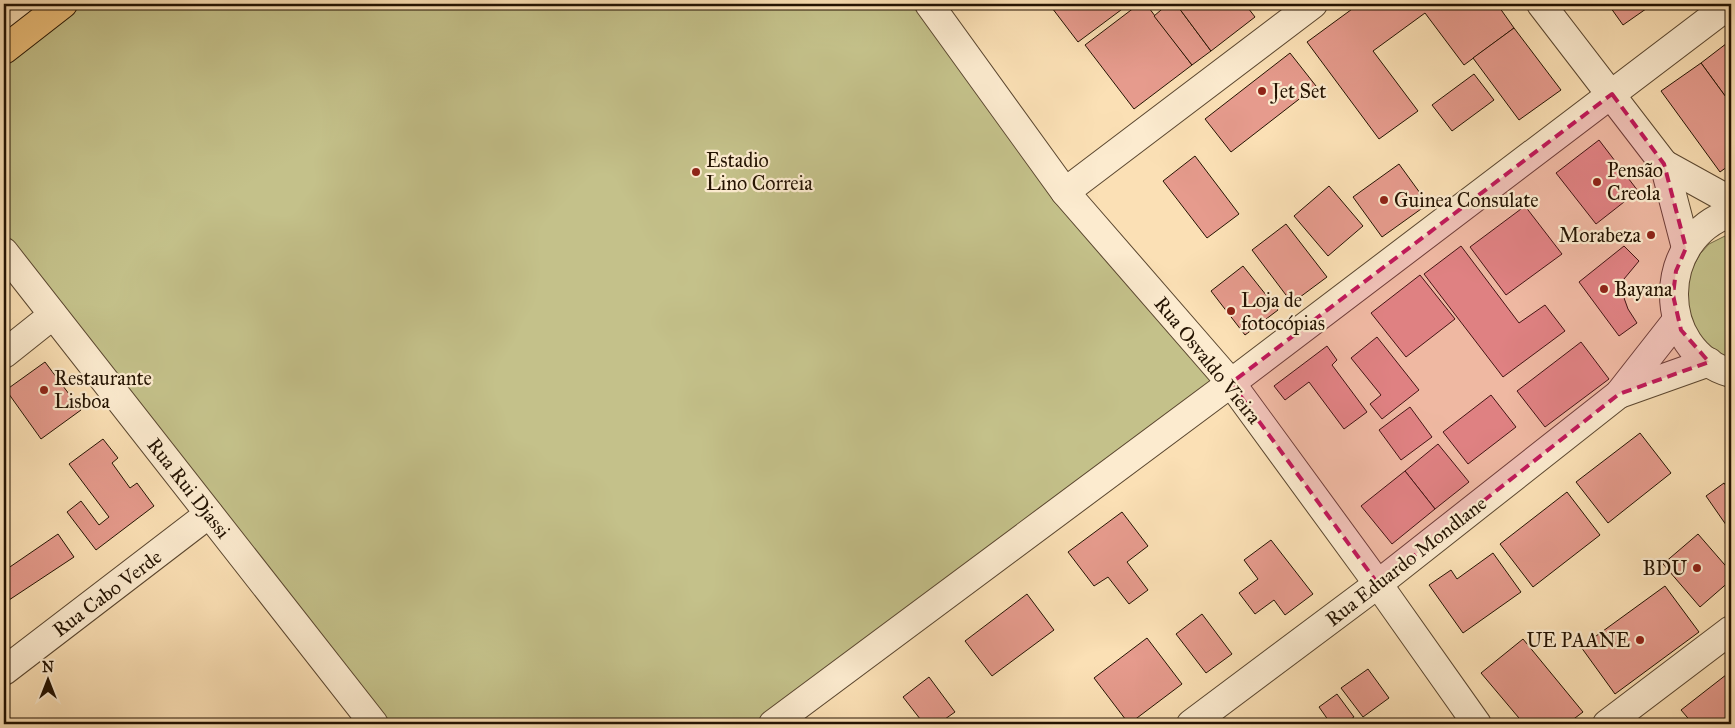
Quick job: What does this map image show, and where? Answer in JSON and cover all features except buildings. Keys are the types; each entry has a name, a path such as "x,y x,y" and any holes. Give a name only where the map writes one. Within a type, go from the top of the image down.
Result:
{"main road":[{"path":"4,50 64,4"}],"street":[{"name":"Rua Osvaldo Vieira","path":"929,4 1065,192 1231,383 1378,584 1477,724"},
{"path":"1065,192 1313,4"},
{"path":"1542,4 1664,164 1686,248"},
{"path":"773,724 1231,383 1730,4"},
{"path":"1664,164 1731,201"},
{"path":"1720,368 1697,352 1687,340 1677,320 1673,295 1676,271 1686,248 1698,232 1720,217 1731,213"},
{"name":"Rua Rui Djassi","path":"4,252 210,514 362,720"},
{"path":"4,354 53,315"},
{"name":"Rua Eduardo Mondlane","path":"1191,724 1378,584 1619,394 1677,320"},
{"name":"Rua Eduardo Mondlane","path":"1619,394 1720,368"},
{"name":"Rua Cabo Verde","path":"4,671 210,514"},
{"path":"1607,724 1731,630"}],"highlighted area":[{"path":"1612,94 1664,164 1686,248 1676,271 1673,295 1681,330 1709,362 1619,394 1378,584 1231,383"}],"shaded area":[{"path":"69,4 936,4 1224,383 771,724 374,724 4,252 4,53"},
{"path":"1731,233 1731,364 1698,339 1685,297 1689,274 1700,254 1709,244"}],"place":[{"name":"Jet Set","path":"1262,91"},
{"name":"Estadio Lino Correia","path":"696,172"},
{"name":"Pensão Creola","path":"1597,182"},
{"name":"Guinea Consulate","path":"1384,200"},
{"name":"Morabeza","path":"1651,235"},
{"name":"Bayana","path":"1604,289"},
{"name":"Loja de fotocópias","path":"1231,311"},
{"name":"Restaurante Lisboa","path":"44,390"},
{"name":"BDU","path":"1697,568"},
{"name":"UE PAANE","path":"1640,640"}]}
